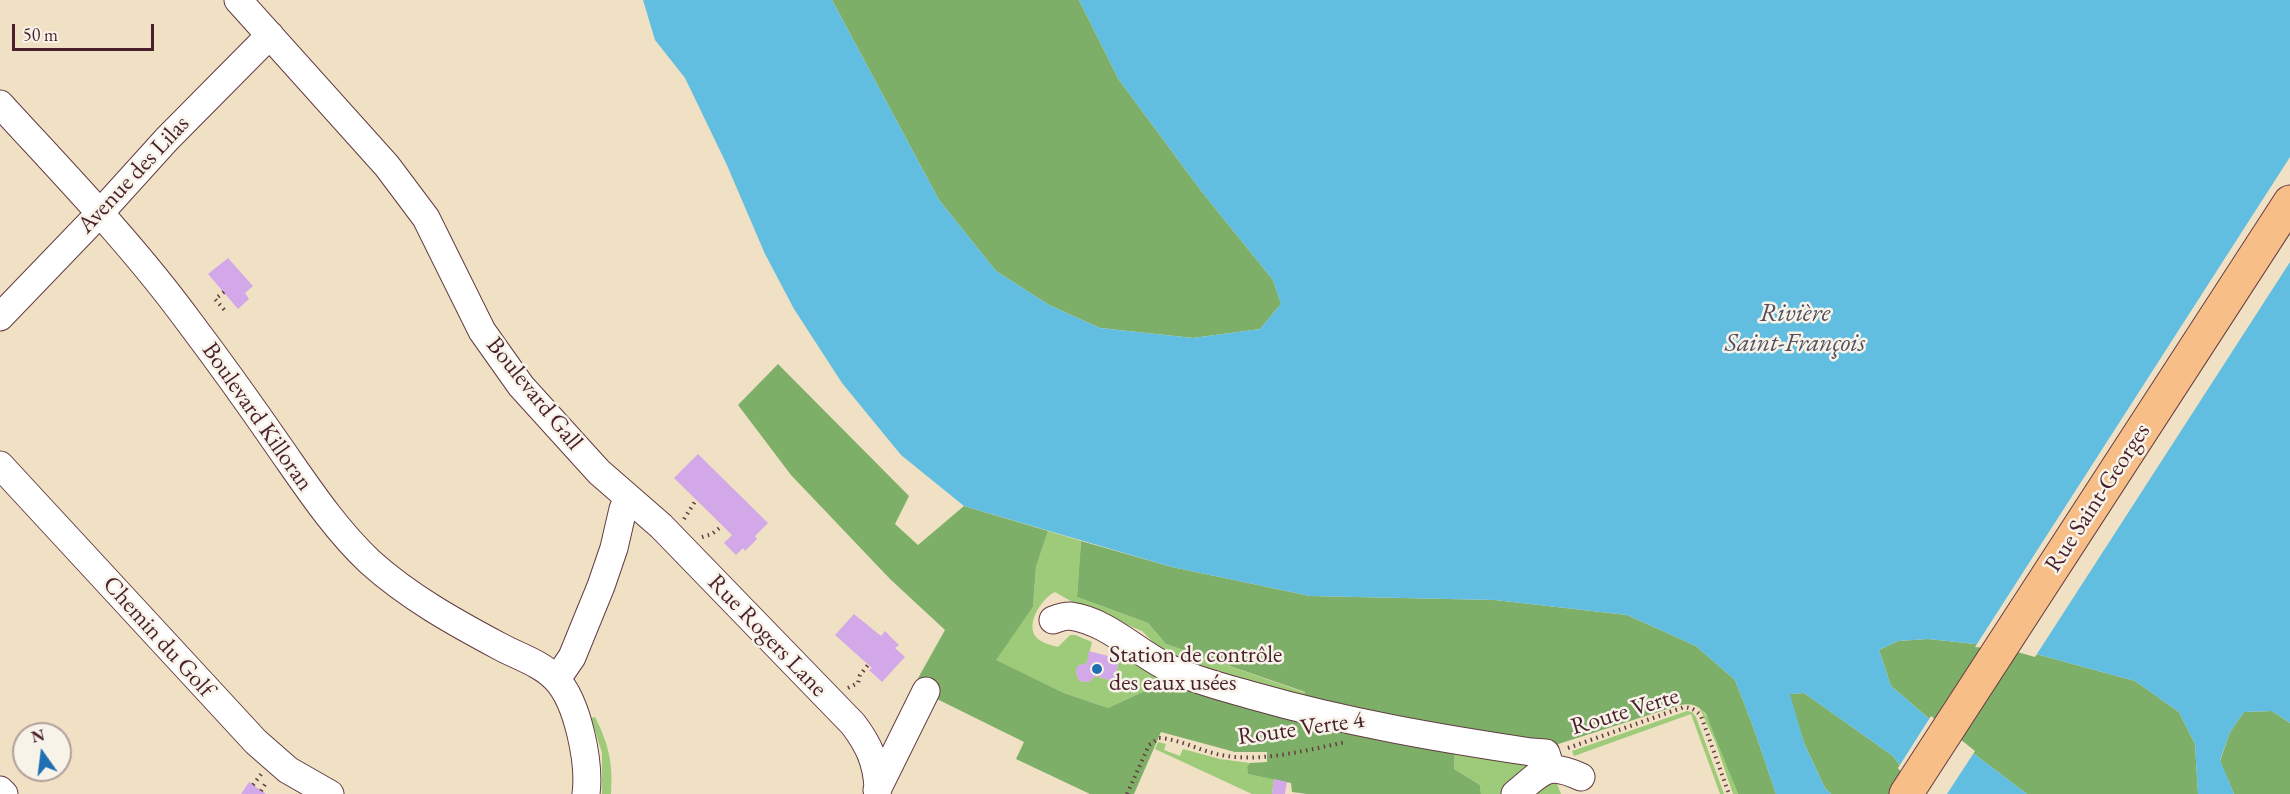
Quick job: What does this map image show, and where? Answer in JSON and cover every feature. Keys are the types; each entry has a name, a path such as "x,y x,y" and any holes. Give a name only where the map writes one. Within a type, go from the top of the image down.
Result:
{"main road":[{"name":"Rue Saint-Georges","path":"1906,794 2290,202"}],"street":[{"name":"Boulevard Gall","path":"238,0 387,166 418,207 482,331 509,372 599,472 629,500"},
{"name":"Avenue des Lilas","path":"0,317 100,213 160,146 270,34"},
{"name":"Boulevard Killoran","path":"0,104 100,213 168,294 232,379 313,496 369,561 408,593 431,608 539,666 556,679"},
{"name":"Chemin du Golf","path":"0,465 256,742 283,766 330,794"},
{"path":"586,794 588,778 584,743 569,703 556,679 568,665 598,594 614,548 623,509 629,500"},
{"name":"Rue Rogers Lane","path":"629,500 661,526 853,724 869,747 874,760 878,772 876,791"},
{"path":"1053,620 1069,616 1085,621 1114,635 1171,669 1204,682 1302,710 1409,734 1531,752 1581,777"},
{"path":"876,791 926,691"},
{"path":"1515,794 1540,774 1549,761"},
{"path":"0,790 4,794"}],"path":[{"path":"224,292 215,298 227,313"},
{"path":"679,524 696,500"},
{"path":"696,540 712,534 722,526"},
{"path":"843,693 849,686 858,683 860,675 868,664"},
{"name":"Route Verte","path":"1549,761 1578,745 1684,707 1690,708 1701,716 1729,794"},
{"name":"Route Verte 4","path":"1127,794 1149,745 1156,738 1173,740 1221,755 1244,758 1276,755 1352,741"},
{"path":"253,785 263,772"},
{"path":"261,790 271,777"}],"green space":[{"path":"832,0 1079,0 1119,80 1202,192 1273,280 1281,304 1260,329 1193,338 1100,328 1049,305 996,271 939,200"},
{"path":"778,364 909,496 895,524 918,545 964,506 1048,531 1036,567 1033,607 996,660 1064,693 1108,708 1164,682 1300,720 1455,747 1454,769 1480,785 1481,794 1307,794 1292,792 1291,783 1248,774 1247,767 1250,763 1267,762 1267,752 1235,752 1161,732 1134,794 1090,794 1016,759 1024,742 937,699 940,691 917,680 945,630 890,579 791,475 738,405"},
{"path":"1048,531 1081,541 1077,597 1148,623 1166,644 1306,693 1302,706 1167,656 1142,631 1076,604 1055,592 1040,605 1032,625 1033,632 1046,644 1058,647 1070,635 1092,642 1087,663 1078,666 1076,672 1079,681 1089,682 1095,676 1113,681 1122,653 1300,720 1164,682 1108,708 1064,693 995,660 1033,607 1036,567"},
{"path":"1081,541 1172,567 1310,596 1495,600 1627,615 1696,646 1735,680 1776,794 1738,794 1706,714 1691,705 1680,705 1549,747 1302,706 1305,692 1166,644 1148,623 1077,597"},
{"path":"1928,639 2014,648 2135,681 2179,712 2195,744 2198,794 2027,794 1940,728 1891,686 1879,650 1898,641"},
{"path":"1804,693 1893,756 1921,794 1831,794 1825,788 1804,743 1789,694"},
{"path":"1699,707 1717,736 1738,794 1733,794 1715,741"},
{"path":"1687,711 1692,712 1696,717 1724,794 1720,794 1691,714 1574,756 1572,751"},
{"path":"2272,711 2290,723 2290,794 2234,794 2220,761 2230,732 2244,712"},
{"path":"595,717 609,754 611,794 602,794 602,753 591,718"},
{"path":"1158,742 1166,744 1164,750 1180,756 1183,749 1220,759 1250,763 1247,767 1248,774 1274,779 1272,794 1252,794 1155,749"},
{"path":"1455,747 1530,765 1506,794 1481,794 1480,785 1454,769"},
{"path":"1554,776 1561,794 1527,794"}],"water":[{"name":"Rivière Saint-François","path":"643,0 832,0 939,200 996,271 1049,305 1100,328 1193,338 1260,329 1281,304 1273,280 1202,192 1119,80 1079,0 2290,0 2290,723 2272,711 2244,712 2230,732 2220,760 2234,794 2198,794 2195,744 2179,712 2135,681 2014,648 1928,639 1898,641 1879,650 1891,686 1940,728 2027,794 1921,794 1893,756 1804,693 1790,694 1804,743 1825,788 1831,794 1776,794 1735,680 1696,646 1627,615 1495,600 1310,596 1172,567 964,506 901,455 842,383 794,309 765,254 726,163 685,78 655,40"}],"pier":[{"path":"2290,157 2290,262 2035,657 2014,651 1975,647"},
{"path":"1931,716 1975,751 1947,794 1917,794 1898,768"}],"building":[{"path":"228,258 253,286 245,293 249,299 238,309 208,274"},
{"path":"698,454 768,523 745,551 743,548 736,555 724,543 732,535 674,478"},
{"path":"854,614 881,636 885,631 899,645 895,648 905,657 882,682 869,670 872,668 835,635"},
{"name":"Station de contrôle des eaux usées","path":"1089,651 1120,659 1113,681 1095,676 1089,682 1079,681 1077,666 1087,663"},
{"path":"1274,779 1287,782 1285,794 1272,794"},
{"path":"249,782 253,785 266,794 241,794"}],"place":[{"name":"Station de contrôle des eaux usées","path":"1097,669"}]}
